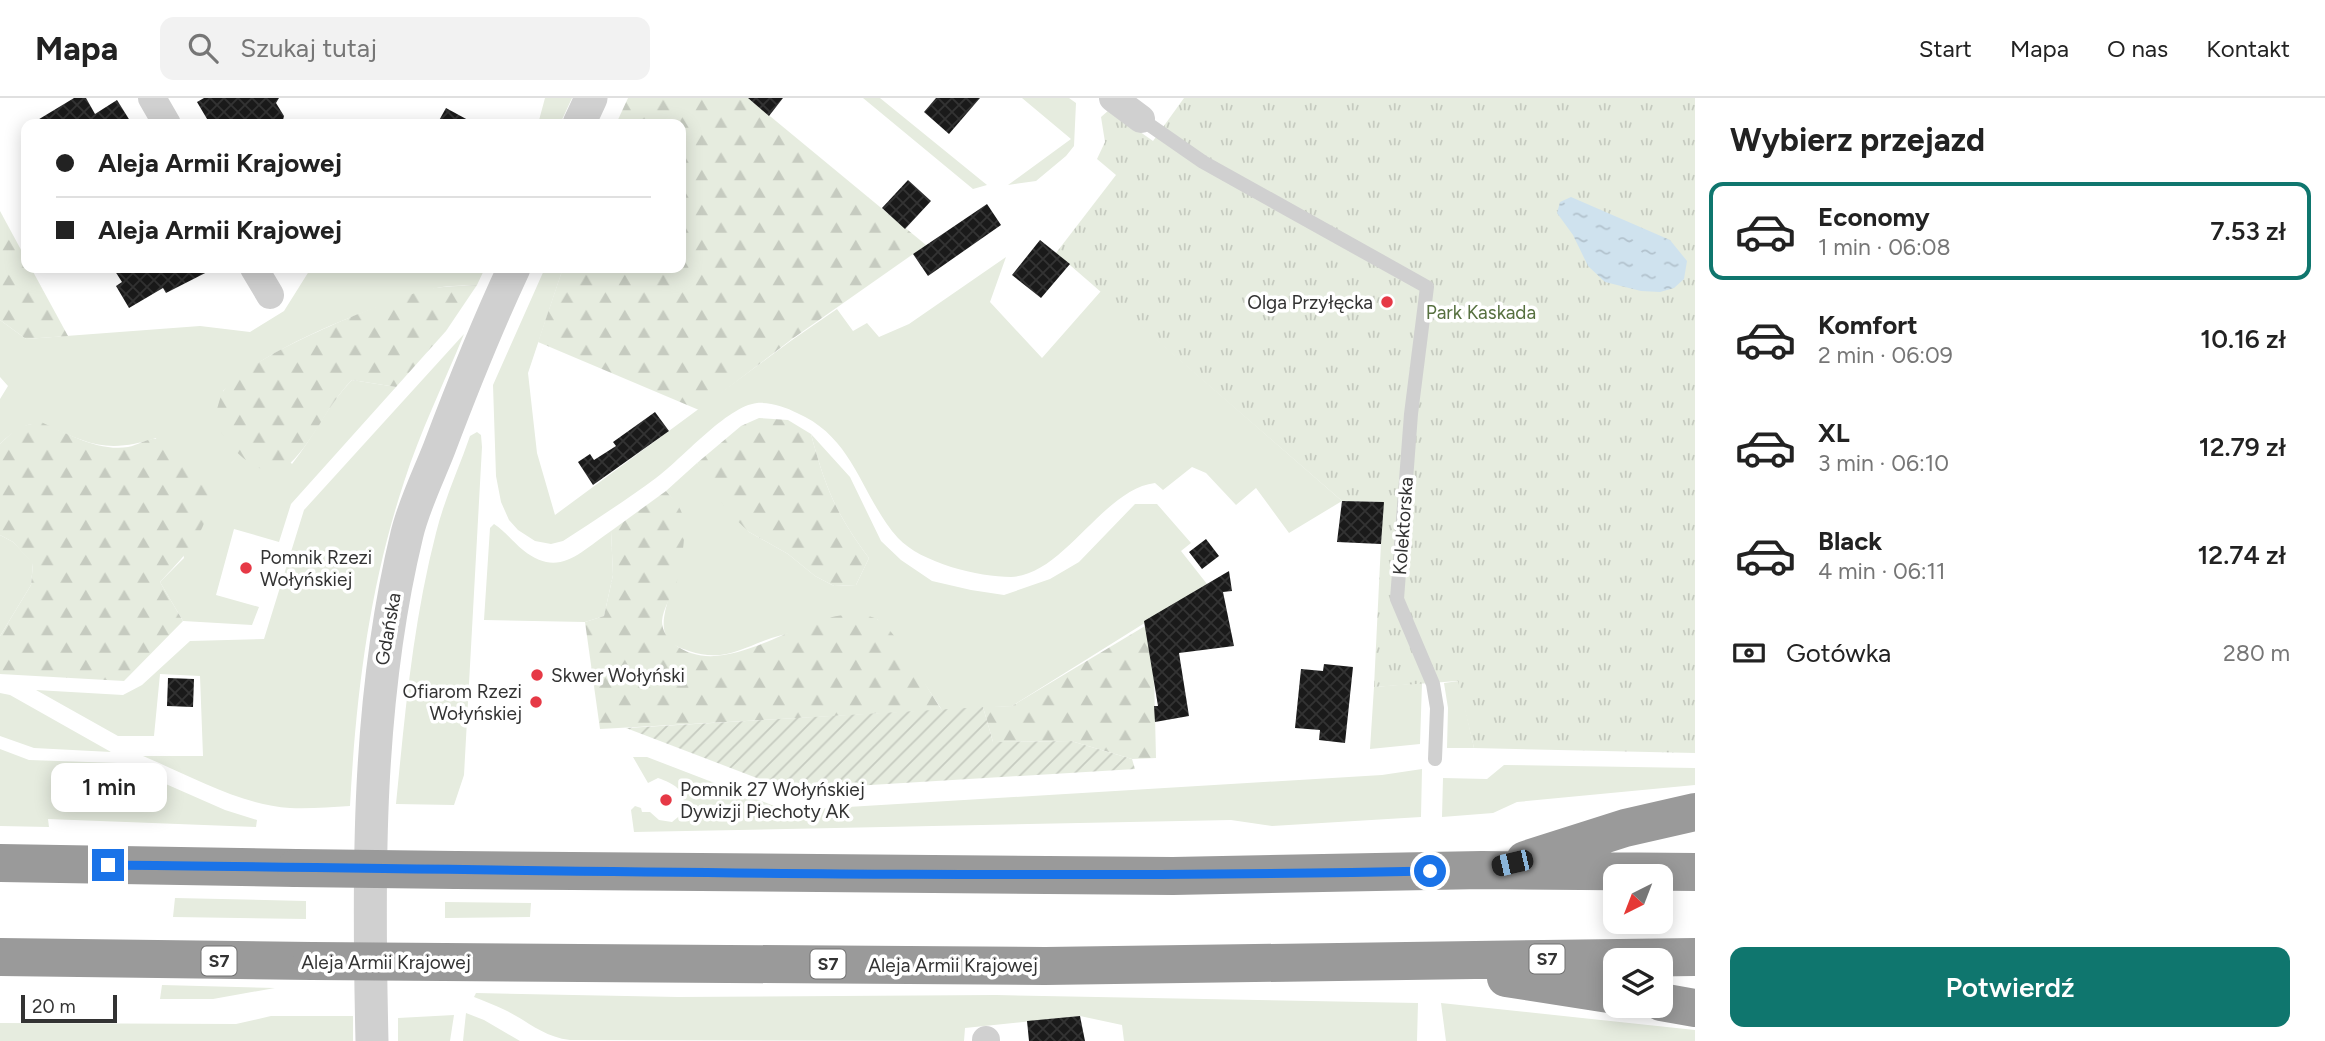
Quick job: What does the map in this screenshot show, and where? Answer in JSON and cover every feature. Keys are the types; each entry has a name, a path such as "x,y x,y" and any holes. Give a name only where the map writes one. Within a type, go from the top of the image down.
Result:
{"highway":[{"path":"1482,870 1625,828 1695,812"},
{"path":"0,863 1173,876 1482,870 1695,872"},
{"name":"Aleja Armii Krajowej","path":"0,957 1045,966 1695,957"},
{"path":"1400,962 1603,993"},
{"path":"1673,1004 1695,1007"}],"street":[{"path":"152,98 164,119"},
{"path":"581,119 591,98"},
{"path":"1113,98 1141,120"},
{"path":"257,273 270,295"},
{"name":"Gdańska","path":"372,1026 372,828 380,671 393,599 408,531 481,340 511,273"}],"lane":[{"name":"Kolektorska","path":"1141,120 1203,162 1427,287 1411,414 1397,599 1433,684 1437,708 1435,759"}],"green space":[{"path":"545,98 572,98 562,119 539,119"},
{"path":"628,98 748,98 926,245 792,339 699,410 538,342 561,273 686,273 686,119 618,119"},
{"path":"863,98 880,98 987,185 973,189"},
{"path":"1022,98 1069,98 1076,103 1074,146 1036,181 1008,185 1071,139"},
{"name":"Park Kaskada","path":"1184,98 1695,98 1695,753 1474,748 1458,681 1374,687 1383,502 1342,501 1056,253 1116,175 1097,159 1105,142 1101,117 1109,110 1153,141"},
{"path":"0,211 21,250 21,273 34,273 68,336 26,339 0,320"},
{"path":"1006,257 990,302 1042,358 1101,291 1342,501 1289,533 1256,488 1236,505 1206,473 1192,467 1163,490 1155,483 1136,489 1118,500 1066,548 1030,573 1011,577 983,574 951,567 908,547 885,522 845,453 832,437 793,411 772,404 757,403 732,413 656,478 563,541 551,544 535,541 518,530 509,520 501,502 496,476 493,385 543,273 561,273 528,373 537,453 555,515 837,309 853,331 867,323 879,337 909,324"},
{"path":"308,273 483,273 477,285 434,288 319,331 264,359 223,391 292,464 352,380 396,387 291,504 279,542 234,529 216,595 259,607 252,625 183,621 160,582 184,558 156,438 128,445 101,445 40,424 31,424 22,427 0,444 0,399 8,386 0,377 0,320 26,339 200,326 250,332 284,311"},
{"path":"477,285 446,331 396,387 352,380 299,453 277,474 256,467 240,455 232,448 214,420 224,390 237,377 288,346 409,295 435,288"},
{"path":"464,334 410,463 382,562 360,683 350,806 271,806 215,788 143,756 203,756 200,676 160,674 154,736 118,736 36,690 123,695 142,685 190,641 264,639 304,510"},
{"path":"759,418 788,420 811,434 833,499 848,528 869,558 856,585 834,586 815,576 788,554 749,532 728,512 697,463 741,426"},
{"path":"41,422 106,447 128,447 147,440 165,440 179,446 186,453 204,479 208,511 203,526 195,541 160,582 183,621 124,681 0,674 0,636 31,585 33,564 13,542 0,535 0,444 18,427"},
{"path":"477,432 481,435 482,447 464,775 454,805 396,804 411,668 428,566 447,496 470,436"},
{"path":"811,434 850,477 881,541 901,560 932,581 1004,595 1050,579 1079,562 1135,504 1157,504 1191,543 1181,551 1207,584 1012,706 942,710 893,636 877,619 793,632 726,654 703,654 674,644 667,638 664,625 682,551 683,530 679,510 666,491 697,463 749,532 788,554 815,576 834,586 856,585 869,558 848,528 833,499"},
{"path":"666,491 679,506 684,524 677,581 662,621 665,634 674,644 693,654 714,656 736,653 825,619 845,615 870,616 885,625 894,635 942,710 600,729 585,622 604,616 613,575 611,531"},
{"path":"494,524 523,550 548,562 569,559 611,531 613,575 604,616 585,622 484,620 490,528"},
{"path":"0,535 13,542 33,563 31,585 0,636"},
{"path":"1145,626 1154,675 1156,758 1132,759 1071,741 993,742 983,707 1012,706"},
{"path":"1459,681 1474,748 1447,748 1448,708 1444,683"},
{"path":"1422,683 1420,744 1370,749 1374,687"},
{"path":"0,693 10,695 111,752 34,748 0,736"},
{"path":"983,707 993,742 1071,741 1132,759 1135,769 805,789 770,783 626,728"},
{"path":"0,749 29,760 118,763 225,810 257,820 256,827 48,819 49,827 0,826"},
{"path":"633,757 647,757 777,807 798,810 1382,775 1422,769 1421,817 1272,826 1231,820 634,832 631,810 635,806 641,808 642,812 650,812 659,820 672,822 683,813 684,805 682,794 675,786 658,778 648,783"},
{"path":"1504,765 1695,768 1695,785 1517,802 1493,813 1442,817 1443,778 1487,779"},
{"path":"175,898 306,901 306,919 173,917"},
{"path":"445,902 531,903 530,917 445,918"},
{"path":"162,985 275,988 213,999 160,999"},
{"path":"476,993 678,997 996,995 1418,1003 1417,1041 1124,1041 1122,1025 1080,1016 965,1028 964,1041 570,1040 544,1032 505,1010 474,997"},
{"path":"1441,1003 1695,1030 1695,1041 1446,1041"},
{"path":"466,1013 484,1020 520,1041 463,1041"},
{"path":"454,1015 450,1041 398,1041 398,1018"},
{"path":"271,1016 353,1016 353,1041 0,1041 0,1023 236,1024"}],"water":[{"path":"1571,197 1670,240 1687,261 1684,279 1674,288 1660,292 1641,291 1605,282 1588,266 1573,235 1557,213 1560,202"}],"building":[{"path":"74,98 86,98 95,114 117,100 129,119 39,119"},
{"path":"204,98 279,98 276,103 284,116 283,119 207,119 197,102"},
{"path":"748,98 783,98 769,116"},
{"path":"936,98 980,98 949,134 924,112"},
{"path":"446,108 466,119 440,119"},
{"path":"908,180 931,201 905,229 882,208"},
{"path":"987,204 1001,225 928,276 913,254"},
{"path":"1040,240 1070,264 1041,298 1012,275"},
{"path":"116,273 205,273 166,293 163,288 129,308 116,286 122,282"},
{"path":"655,412 669,431 593,485 578,462 590,454 594,460 616,446 613,442"},
{"path":"1342,501 1384,502 1381,544 1337,542"},
{"path":"1206,539 1219,556 1202,569 1189,552"},
{"path":"1229,571 1232,591 1223,592 1234,646 1179,653 1189,716 1155,722 1154,706 1158,706 1144,621"},
{"path":"1324,664 1353,667 1345,743 1319,740 1320,730 1295,728 1301,669 1323,671"},
{"path":"168,678 194,679 193,707 167,706"},
{"path":"1080,1016 1085,1041 1029,1041 1027,1021"}],"place":[{"name":"Olga Przyłęcka","path":"1387,302"},
{"name":"Pomnik Rzezi Wołyńskiej","path":"246,568"},
{"name":"Skwer Wołyński","path":"537,675"},
{"name":"Ofiarom Rzezi Wołyńskiej","path":"536,702"},
{"name":"Pomnik 27 Wołyńskiej Dywizji Piechoty AK","path":"666,800"}],"route":[{"path":"108,865 752,875 1173,876 1430,871"}]}
